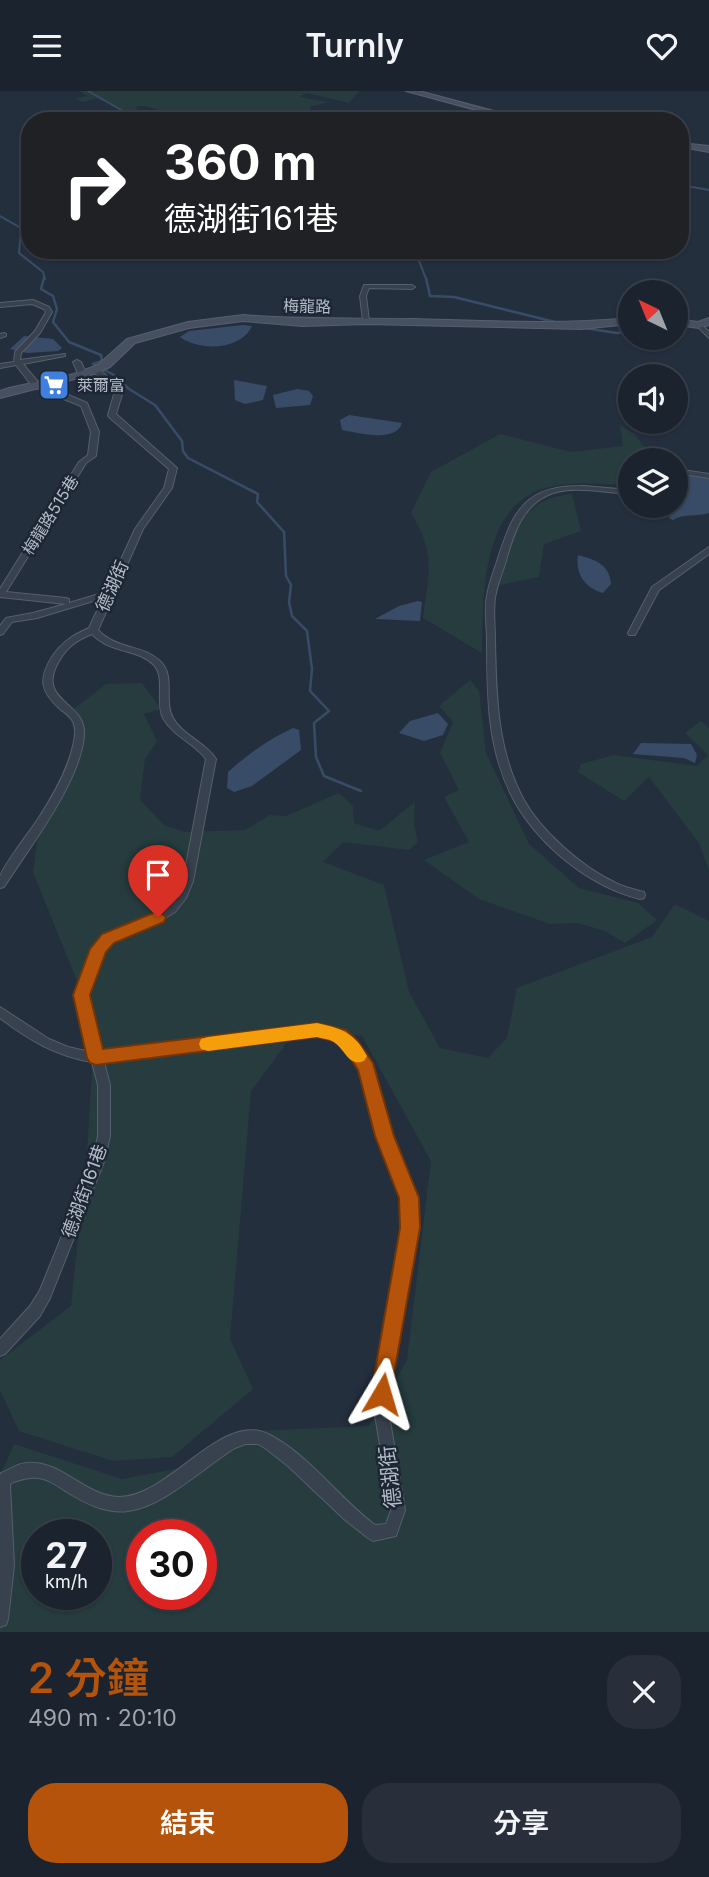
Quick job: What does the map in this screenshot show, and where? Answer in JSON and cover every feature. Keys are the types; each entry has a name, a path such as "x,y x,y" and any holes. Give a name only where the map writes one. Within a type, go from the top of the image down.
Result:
{"street":[{"path":"410,91 492,112"},
{"path":"689,146 709,149"},
{"path":"366,321 363,296 366,286 412,287"},
{"path":"0,305 33,302 49,311 38,332 18,352 18,364"},
{"name":"梅龍路","path":"0,395 79,368 98,368 131,341 188,325 243,318 303,323 366,321 581,326 618,322"},
{"path":"704,323 709,336"},
{"path":"0,366 64,355"},
{"name":"梅龍路515巷","path":"0,594 83,462 92,456 95,432 83,405 35,384 18,364"},
{"name":"德湖街","path":"0,884 55,797 77,751 80,729 76,716 49,691 47,680 52,666 73,639 93,630 144,520 168,493 173,468 112,415 119,391 98,368"},
{"path":"688,473 709,476"},
{"path":"618,491 564,489 548,492 538,497 516,518 491,597 492,716 502,759 516,795 533,821 572,860 596,878 626,892 640,895"},
{"path":"632,633 655,589 709,550"},
{"path":"0,632 9,620 34,616 76,601 110,593"},
{"path":"0,594 31,596 46,601 76,601"},
{"name":"德湖街161巷","path":"0,1349 35,1311 45,1294 98,1162 104,1136 104,1084 81,995 85,983 99,949 108,938 158,917 171,909 182,895 188,881 211,759 205,749 175,727 167,716 162,691 164,674 160,666 147,656 102,642 93,630"},
{"name":"德湖街","path":"0,1012 39,1041 68,1054 96,1058 317,1030 340,1035 366,1068 385,1136 409,1198 410,1228 382,1380 381,1409 398,1510 391,1531 373,1533 360,1524 305,1468 262,1438 250,1435 226,1445 159,1494 129,1504 110,1504 92,1499 42,1469 19,1470 5,1478 3,1486 6,1565 0,1619"}],"green space":[{"path":"79,91 359,91 349,103 306,93 300,97 328,102 310,107 311,111 319,112 166,112 144,106 135,107 141,112 126,112 96,98 84,102 75,99 87,96"},
{"path":"500,434 571,452 623,446 621,434 634,434 646,448 618,448 618,484 554,486 530,495 512,509 499,529 491,553 483,604 482,653 423,618 429,564 424,540 411,513 431,472"},
{"path":"572,494 581,531 544,544 539,577 500,585 514,537 528,513 553,497"},
{"path":"470,680 479,691 486,753 529,844 579,888 638,903 657,920 625,943 605,931 578,923 550,924 479,899 424,860 469,842 444,797 459,790 440,753 453,722 439,706"},
{"path":"142,683 161,709 144,714 157,741 145,759 140,800 164,825 185,832 245,830 270,815 286,816 339,793 353,806 354,823 379,831 415,802 414,825 418,842 409,850 343,842 323,862 384,885 409,992 440,1048 488,1058 507,1038 517,988 652,937 675,904 709,921 709,1632 0,1632 0,1476 14,1444 122,1479 213,1462 254,1431 369,1426 407,1360 431,1161 362,1036 297,1029 251,1091 230,1339 253,1389 172,1457 113,1461 19,1431 0,1390 0,1360 71,1306 87,1152 92,1072 81,991 33,872 38,834 78,748 69,713 106,684"},
{"path":"701,721 709,728 709,870 699,843 649,777 624,801 578,772 581,764 614,755 697,766 708,755 685,733"}],"water":[{"path":"252,326 238,340 219,346 198,345 180,337 189,331"},
{"path":"24,336 53,339 62,348 58,351 27,353 10,349"},
{"path":"234,380 267,386 263,400 245,404 235,400"},
{"path":"297,389 309,391 313,396 310,405 276,408 273,395"},
{"path":"349,415 402,423 398,429 385,435 342,430 340,420"},
{"path":"688,475 709,478 709,513 688,516"},
{"path":"578,555 596,561 608,572 611,584 603,593 586,584 578,568"},
{"path":"422,602 420,621 375,619 399,606"},
{"path":"438,713 448,724 443,735 424,741 399,733 410,721"},
{"path":"293,728 299,730 301,750 252,786 234,792 227,788 228,772 259,747"},
{"path":"641,743 691,744 697,755 695,763 684,758 633,754"}],"waterway":[{"path":"88,91 125,112"},
{"path":"689,186 709,190"},
{"path":"0,216 21,228"},
{"path":"21,228 21,255"},
{"path":"27,259 43,272 45,279"},
{"path":"418,259 426,279"},
{"path":"44,278 41,289 53,296 57,309 53,322 69,342 101,355 102,361 93,364 114,375 129,389 155,405 182,441 183,451 188,458 258,494 257,502 284,532 286,576 291,585 289,602 292,616 307,631 312,669 310,691 329,711 314,723 316,757 324,776 361,791"},
{"path":"426,278 430,296 454,297 559,323"},
{"path":"584,328 618,333"}],"slow traffic":[{"path":"208,1044 317,1030 340,1035 358,1056"}],"place":[{"name":"萊爾富","path":"54,385"}],"route":[{"path":"158,917 108,938 99,949 81,995 96,1058 317,1030 340,1035 351,1045 366,1068 385,1136 409,1198 410,1228 382,1380 382,1394"}]}
